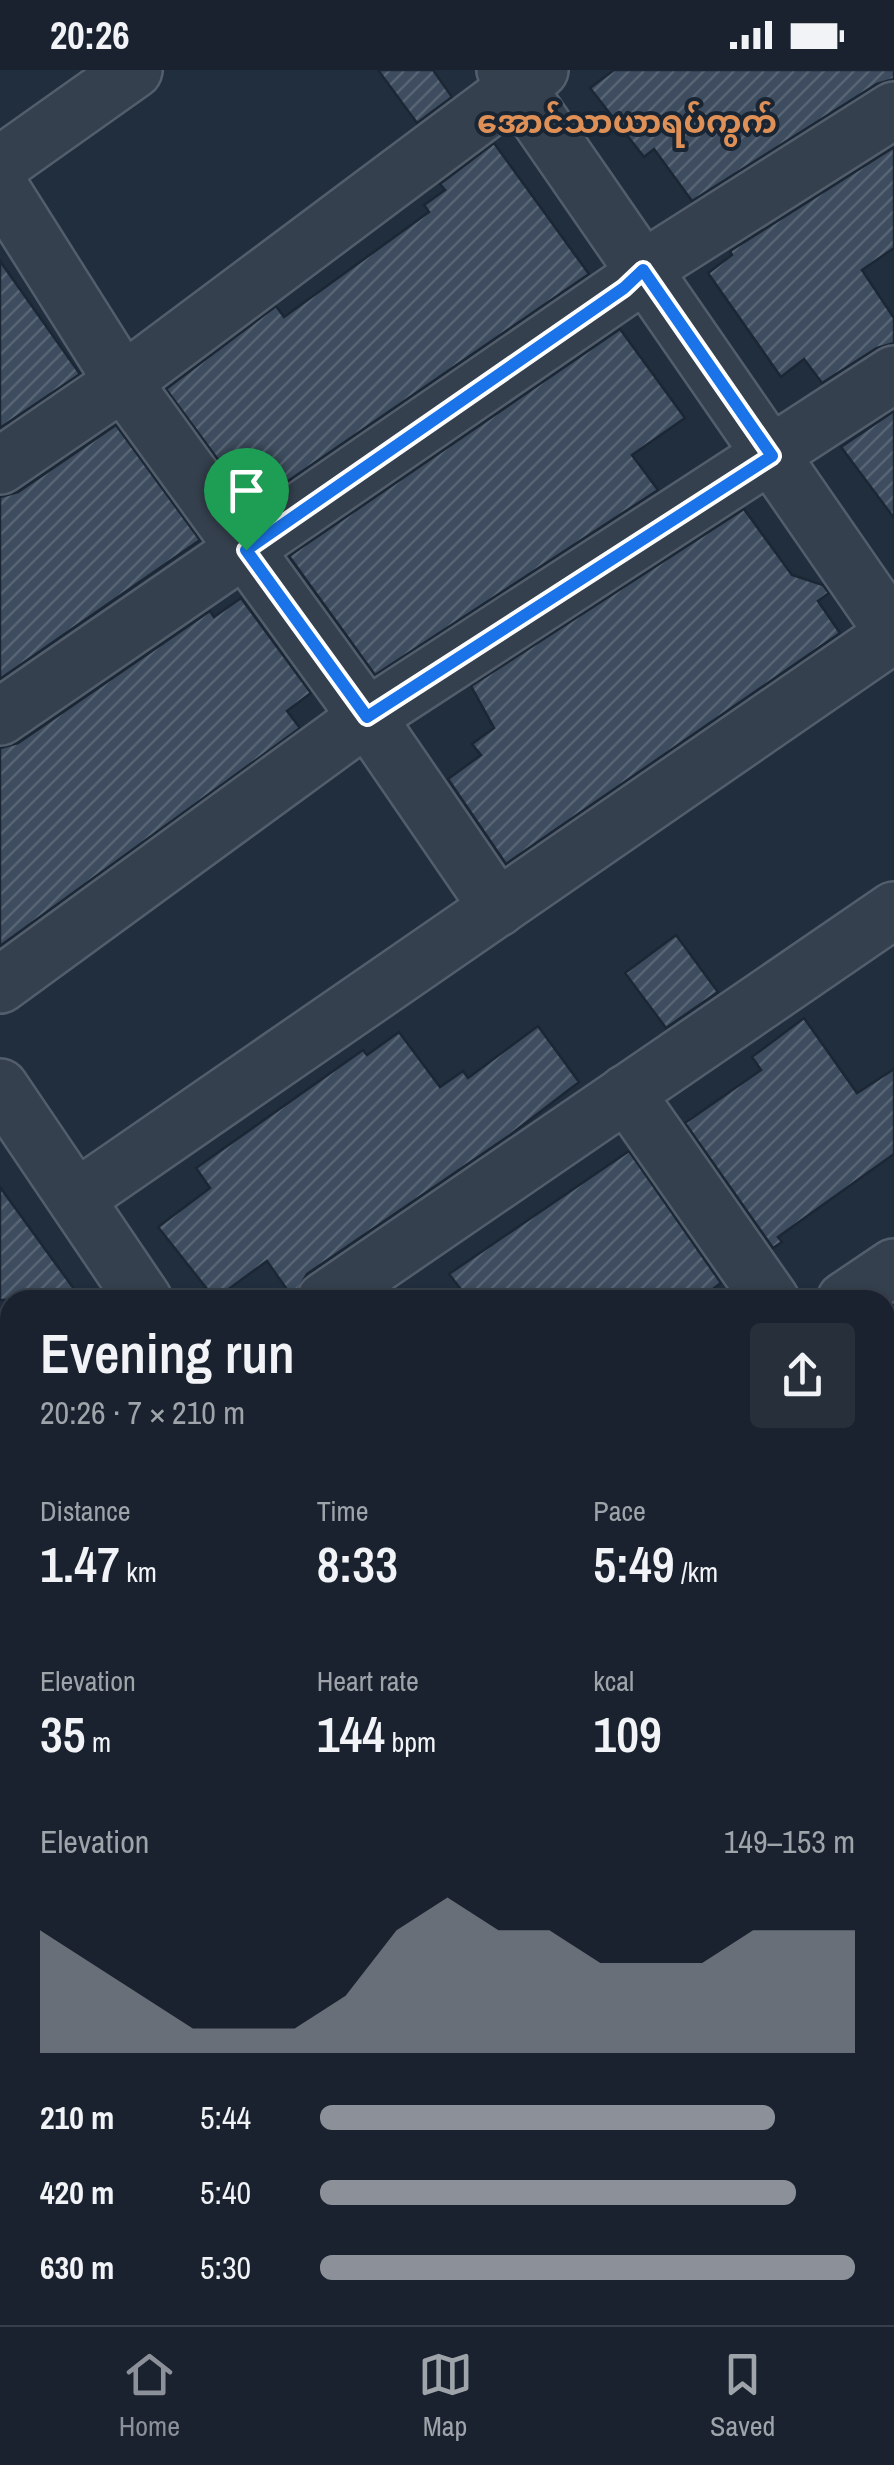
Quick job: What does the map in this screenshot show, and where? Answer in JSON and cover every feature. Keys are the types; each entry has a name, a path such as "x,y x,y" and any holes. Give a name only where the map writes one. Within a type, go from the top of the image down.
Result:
{"street":[{"path":"0,165 134,70"},
{"path":"0,466 123,382 521,75 643,270 894,634 77,1198"},
{"path":"0,717 624,288 643,270 894,110"},
{"path":"0,188 123,382 367,717 498,908"},
{"path":"0,986 367,717 894,374"},
{"path":"340,1290 894,910"},
{"path":"0,1087 137,1290"},
{"path":"626,1093 765,1290"},
{"path":"860,1290 894,1267"}],"building":[{"path":"378,70 433,70 452,97 417,123"},
{"path":"614,70 894,70 894,79 877,84 692,201 654,149 644,157 590,88"},
{"path":"494,143 589,274 252,506 166,389 276,306 284,317 429,212 424,205 445,190 440,184"},
{"path":"894,147 894,248 862,270 894,318 894,343 877,348 822,383 804,359 781,377 708,273 732,255 730,251"},
{"path":"0,261 80,374 0,428"},
{"path":"620,329 685,418 632,455 658,490 375,675 289,556"},
{"path":"894,411 894,518 841,447"},
{"path":"116,425 200,540 0,679 0,497 18,492"},
{"path":"744,509 792,575 823,585 829,593 818,601 840,633 506,864 448,779 481,755 472,744 494,728 471,686"},
{"path":"241,598 311,693 287,711 300,728 0,946 0,748 18,743 210,611 214,617"},
{"path":"676,935 718,992 666,1028 625,973"},
{"path":"804,1018 857,1093 894,1069 894,1154 778,1237 782,1242 773,1248 685,1123 761,1070 752,1057"},
{"path":"538,1026 579,1082 510,1135 307,1274 298,1290 287,1290 267,1261 227,1290 208,1290 158,1227 210,1188 196,1168 363,1050 367,1055 399,1032 440,1087 463,1071 468,1078"},
{"path":"629,1151 721,1283 712,1290 461,1290 449,1274"},
{"path":"0,1187 75,1290 0,1290"}],"district":[{"name":"အောင်သာယာရပ်ကွက်","path":"627,122"}],"route":[{"path":"643,270 772,456 367,717 246,550 624,288 643,270"}]}
